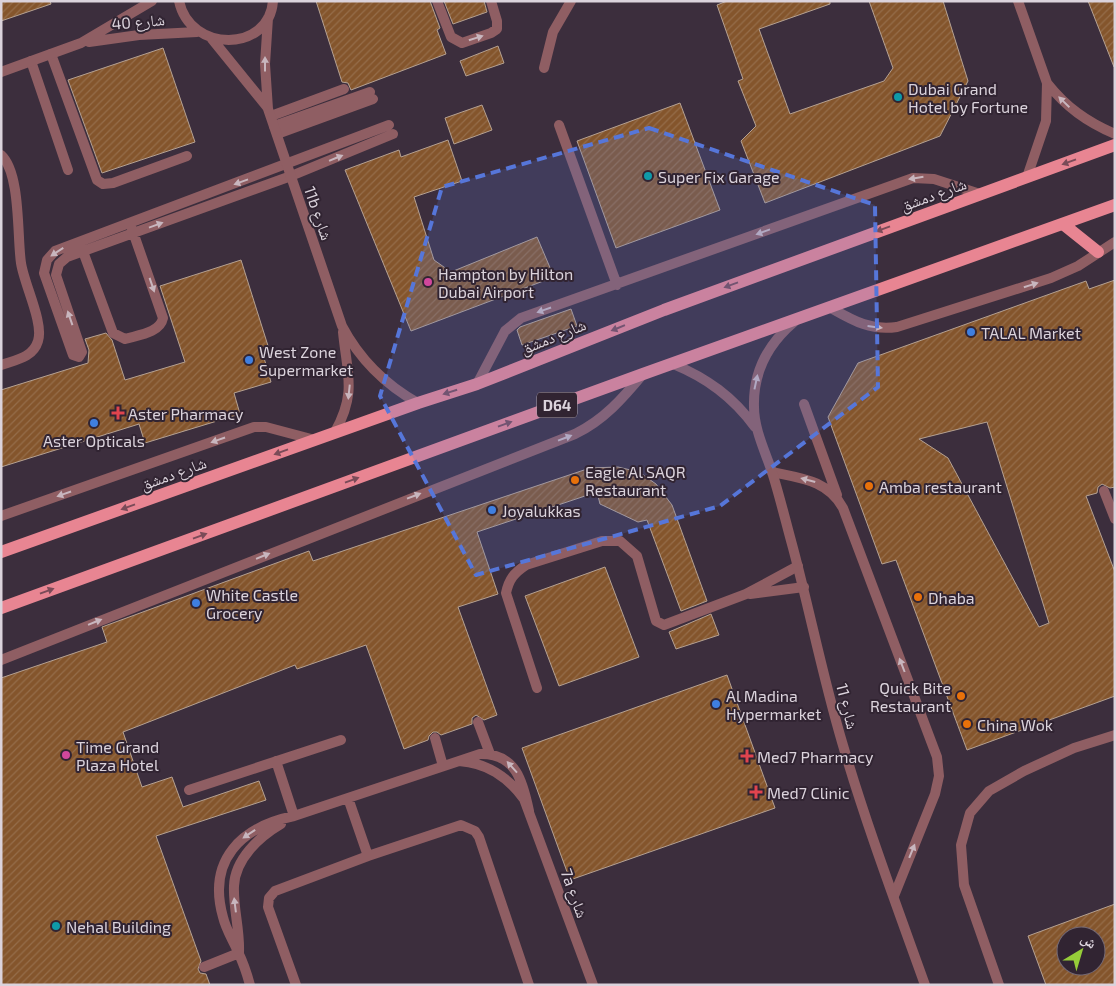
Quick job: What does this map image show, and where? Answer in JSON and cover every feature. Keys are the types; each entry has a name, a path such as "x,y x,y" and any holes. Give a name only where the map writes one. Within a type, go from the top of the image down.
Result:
{"main road":[{"name":"شارع دمشق","path":"1,552 335,432 477,384 664,310 1115,145"},
{"name":"D64","path":"1,608 643,374 1115,205"},
{"path":"1063,224 1098,252"}],"street":[{"name":"شارع 40","path":"1,72 81,43 152,1"},
{"path":"179,1 188,22 197,32 212,39 227,41 243,38 257,30 268,18 274,3"},
{"path":"437,1 451,37 462,42 491,33 497,29 498,21 491,1"},
{"path":"544,68 553,32 571,1"},
{"path":"1018,1 1047,83 1046,120 1027,177"},
{"name":"11b شارع","path":"268,18 265,64 269,112 342,326 350,376 350,391 347,405 335,432"},
{"name":"شارع 40","path":"81,43 139,35 197,32"},
{"name":"11b شارع","path":"212,39 269,112"},
{"path":"51,54 97,180 103,184 114,183 187,156"},
{"path":"31,61 68,170"},
{"path":"1047,83 1074,112 1090,123 1115,134"},
{"path":"269,112 344,89"},
{"path":"276,130 372,96"},
{"path":"559,126 617,285"},
{"path":"81,246 58,264 56,275 81,349 79,357 73,355 44,272 50,255 291,176 391,130 287,165 131,228"},
{"path":"1,155 8,165 15,192 22,268 40,331 36,348 30,354 1,365"},
{"path":"477,384 502,337 516,322 913,178 934,179 980,194"},
{"path":"81,246 113,334 125,339 154,330 159,328 163,318 131,228"},
{"path":"831,308 864,326 880,328 897,327 1051,278 1078,266 1115,242"},
{"name":"شارع 11","path":"797,320 781,333 768,350 759,368 754,388 757,430 772,472 804,587 841,741 925,985"},
{"name":"11b شارع","path":"342,326 358,353 379,376 418,403"},
{"name":"شارع 11","path":"673,364 712,383 739,407 757,430"},
{"path":"1,660 575,434 601,418 623,398 643,374"},
{"path":"804,404 939,766 935,794 894,896"},
{"path":"1,516 254,427 266,427 315,440"},
{"path":"772,472 822,485 838,498"},
{"path":"1104,491 1115,519"},
{"path":"537,688 506,593 508,581 515,572 526,565 602,541 620,541 637,556 654,618 661,625 670,625 746,594 798,566"},
{"path":"746,594 804,587"},
{"path":"250,985 239,953 229,935 219,903 219,885 224,863 235,844 250,832 273,822 455,761 480,754 490,754 478,722"},
{"path":"999,985 964,885 961,845 970,813 989,791 1024,771 1074,748 1115,735"},
{"path":"434,738 444,766"},
{"path":"189,790 341,740"},
{"name":"7a شارع","path":"490,754 505,760 517,773 592,984"},
{"name":"7a شارع","path":"455,761 482,765 500,774 516,788 529,811"},
{"path":"276,762 294,816"},
{"path":"348,798 368,856"},
{"path":"239,953 240,934 234,886 237,870 257,842 269,831 294,816"},
{"path":"296,985 268,907 270,898 275,891 368,856 461,825 475,831 529,985"},
{"path":"204,967 239,953"}],"highlighted area":[{"path":"649,128 875,205 878,387 720,506 476,575 380,396 442,187"}],"building":[{"path":"1,1 50,1 51,4 1,21"},
{"path":"316,1 430,1 440,28 437,30 446,54 351,90 348,83 342,82"},
{"path":"444,1 484,1 487,12 453,24"},
{"name":"Dubai Grand Hotel by Fortune","path":"727,1 830,1 830,4 759,29 790,114 884,81 893,68 869,1 943,1 968,81 940,136 765,203 741,141 756,126 738,81 743,79 717,5"},
{"path":"1088,1 1115,1 1115,67 1114,67"},
{"path":"498,46 504,63 466,76 460,61"},
{"path":"163,48 195,142 102,173 68,80"},
{"name":"Super Fix Garage","path":"680,103 720,210 616,248 577,141"},
{"path":"482,105 492,130 454,144 445,118"},
{"path":"448,140 462,181 414,197 434,260 451,272 537,237 554,277 411,331 345,170 399,150 401,157"},
{"path":"241,260 269,349 262,351 271,382 234,393 240,414 145,443 139,424 1,467 1,390 88,363 89,350 85,339 106,333 112,340 125,380 185,362 160,286"},
{"path":"1115,280 1115,487 1110,488 1102,484 1098,487 1097,493 1086,496 1115,572 1115,696 967,750 896,560 882,564 828,417 858,363 1086,281 1089,289","holes":["987,422 1049,623 1039,627 948,458 919,439"]},
{"path":"571,309 577,326 522,345 517,330 520,327"},
{"path":"618,467 639,472 656,484 672,505 707,601 681,611 647,520 638,522 600,504 597,492 477,532 498,594 458,607 497,715 484,720 476,715 472,718 472,724 441,735 433,732 428,740 404,749 366,645 297,669 295,665 123,732 142,787 172,777 183,807 259,781 266,800 156,836 201,961 198,969 200,973 206,974 210,985 1,985 1,678 107,642 102,627 309,551 313,561 590,468"},
{"path":"605,567 639,657 559,686 525,596"},
{"path":"711,614 719,635 676,649 669,632"},
{"path":"727,675 775,808 570,880 522,748"},
{"path":"1115,904 1115,985 1046,985 1028,936"}],"place":[{"name":"Dubai Grand Hotel by Fortune","path":"898,97"},
{"name":"Super Fix Garage","path":"648,176"},
{"name":"Hampton by Hilton Dubai Airport","path":"428,282"},
{"name":"TALAL Market","path":"971,332"},
{"name":"West Zone Supermarket","path":"249,360"},
{"name":"Aster Pharmacy","path":"118,413"},
{"name":"Aster Opticals","path":"94,423"},
{"name":"Eagle Al SAQR Restaurant","path":"575,480"},
{"name":"Amba restaurant","path":"869,486"},
{"name":"Joyalukkas","path":"492,510"},
{"name":"Dhaba","path":"918,597"},
{"name":"White Castle Grocery","path":"196,603"},
{"name":"Quick Bite Restaurant","path":"961,696"},
{"name":"Al Madina Hypermarket","path":"716,704"},
{"name":"China Wok","path":"967,724"},
{"name":"Time Grand Plaza Hotel","path":"66,755"},
{"name":"Med7 Pharmacy","path":"747,756"},
{"name":"Med7 Clinic","path":"756,792"},
{"name":"Nehal Building","path":"56,926"}]}
